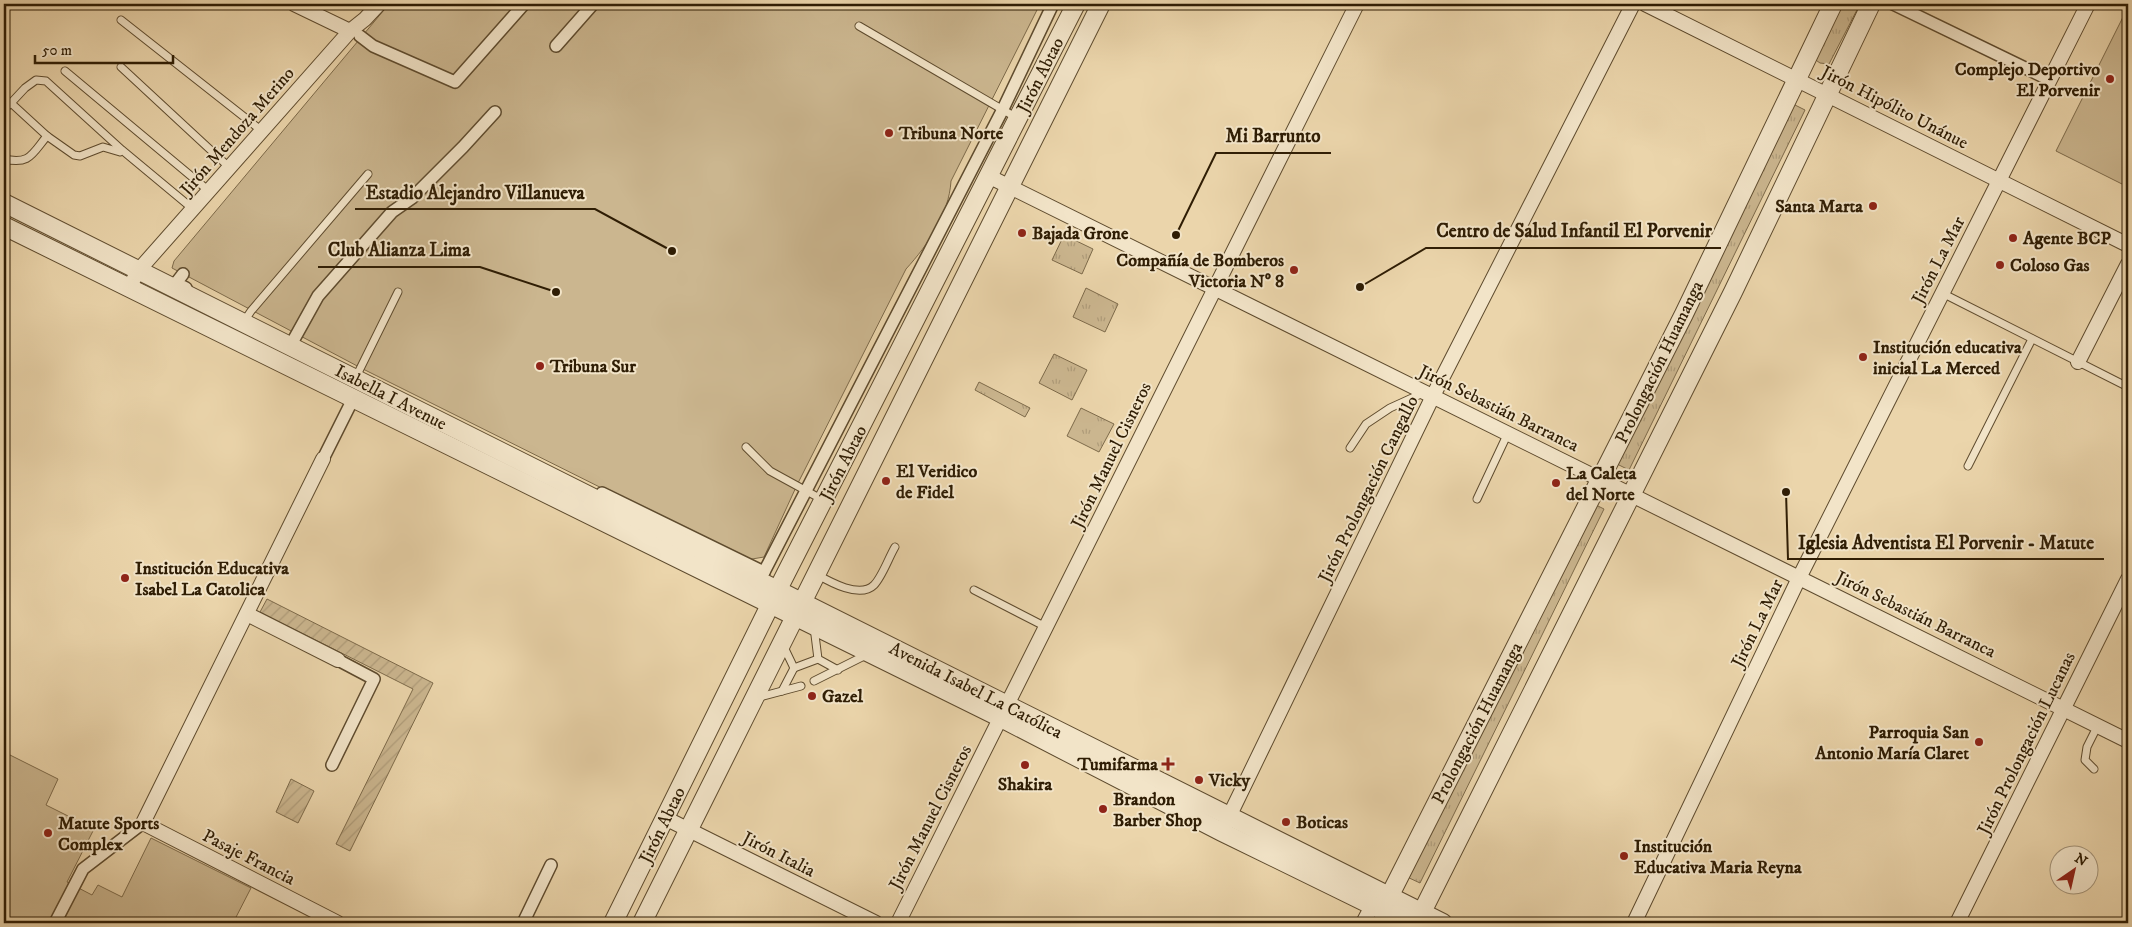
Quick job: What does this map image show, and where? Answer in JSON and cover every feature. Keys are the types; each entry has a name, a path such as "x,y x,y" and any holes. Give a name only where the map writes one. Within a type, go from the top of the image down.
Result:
{"street":[{"path":"294,4 355,34 373,46 455,82 524,4"},
{"name":"Jirón Mendoza Merino","path":"129,288 138,271 262,131 355,34 378,4"},
{"path":"556,46 593,4"},
{"path":"761,576 1010,114 1053,4"},
{"name":"Jirón Abtao","path":"613,923 774,598 988,176 1010,114 1076,4"},
{"name":"Jirón Abtao","path":"642,923 1101,4"},
{"name":"Jirón Manuel Cisneros","path":"898,923 1357,4"},
{"name":"Jirón Prolongación Cangallo","path":"1226,824 1429,394 1633,4"},
{"name":"Jirón Hipólito Unánue","path":"1644,4 2128,245"},
{"name":"Prolongación Huamanga","path":"1389,896 1684,314 1833,4"},
{"name":"Prolongación Huamanga","path":"1415,920 1733,292 1826,94 1871,4"},
{"path":"1893,4 2050,80"},
{"name":"Jirón La Mar","path":"1634,923 1799,578 2088,4"},
{"path":"293,341 324,288 392,212 412,198 463,147 494,112"},
{"name":"Jirón Sebastián Barranca","path":"988,176 2128,740"},
{"name":"Isabella I Avenue","path":"4,203 138,271 245,320 761,576 774,598"},
{"name":"Isabella I Avenue","path":"4,226 353,398 774,598"},
{"path":"2078,362 2128,264"},
{"path":"183,274 176,283 245,320 293,341 357,376"},
{"path":"54,923 83,869 143,823 353,398"},
{"name":"Jirón Prolongación Lucanas","path":"1957,923 2128,579"},
{"name":"Avenida Isabel La Católica","path":"774,598 1226,824 1372,906 1415,920 1442,923"},
{"name":"Avenida Isabel La Católica","path":"798,610 814,626 869,654 1004,712"},
{"path":"247,614 374,679 332,765"},
{"name":"Jirón Italia","path":"665,818 876,923"},
{"name":"Pasaje Francia","path":"143,823 338,923"},
{"name":"Avenida Isabel La Católica","path":"1226,824 1389,896 1415,920"},
{"path":"523,923 551,865"},
{"path":"1364,923 1372,906 1389,896"}],"lane":[{"path":"121,20 262,131"},
{"path":"859,26 1010,114"},
{"path":"121,67 230,168"},
{"path":"65,71 210,191"},
{"path":"4,109 36,80 46,81 122,150 194,210"},
{"path":"11,103 47,136 77,156 103,147 120,152 122,150"},
{"path":"4,159 20,162 27,160 47,136"},
{"path":"245,320 251,310 368,174"},
{"path":"357,376 398,292"},
{"path":"1942,294 2128,387"},
{"path":"1968,466 2032,338"},
{"path":"1350,448 1366,424 1390,408 1429,394"},
{"path":"1477,499 1508,433"},
{"path":"746,447 770,471 823,501"},
{"path":"816,574 848,589 865,590 874,585 895,547"},
{"path":"974,590 1046,627"},
{"path":"814,626 818,659"},
{"path":"782,642 794,668"},
{"path":"814,681 869,654"},
{"path":"782,691 794,668 818,659 838,670"},
{"path":"753,699 801,686"},
{"path":"2094,769 2085,760 2087,747 2098,725"}],"green space":[{"path":"389,4 1040,4 951,181 942,217 922,250 906,269 797,485 764,557 746,560 361,368 172,268 174,261"},
{"path":"1839,4 1860,4 1829,64 1820,63 1810,56"},
{"name":"Complejo Deportivo El Porvenir","path":"2128,7 2128,187 2056,151"},
{"path":"1787,101 1805,110 1629,470 1611,461"},
{"path":"1064,235 1093,249 1082,274 1052,260"},
{"path":"1086,288 1118,304 1105,332 1073,317"},
{"path":"1054,354 1087,370 1072,400 1039,383"},
{"path":"979,382 1030,408 1025,417 975,390"},
{"path":"1081,408 1114,424 1099,452 1067,436"},
{"path":"1590,502 1604,509 1420,883 1405,876"},
{"path":"267,599 433,683 350,851 336,844 413,689 260,612"},
{"name":"Matute Sports Complex","path":"4,752 58,779 46,805 94,829 67,882 92,895 98,885 122,897 151,838 251,888 233,923 4,923"},
{"path":"291,779 314,791 298,823 276,812"}],"place":[{"name":"Complejo Deportivo El Porvenir","path":"2110,79"},
{"name":"Tribuna Norte","path":"889,133"},
{"name":"Santa Marta","path":"1873,206"},
{"name":"Bajada Grone","path":"1022,233"},
{"name":"Mi Barrunto","path":"1176,235"},
{"name":"Agente BCP","path":"2013,238"},
{"name":"Estadio Alejandro Villanueva","path":"672,251"},
{"name":"Coloso Gas","path":"2000,265"},
{"name":"Compañía de Bomberos Victoria Nº 8","path":"1294,270"},
{"name":"Centro de Salud Infantil El Porvenir","path":"1360,287"},
{"name":"Club Alianza Lima","path":"556,292"},
{"name":"Institución educativa inicial La Merced","path":"1863,357"},
{"name":"Tribuna Sur","path":"540,366"},
{"name":"El Veridico de Fidel","path":"886,481"},
{"name":"La Caleta del Norte","path":"1556,483"},
{"name":"Iglesia Adventista El Porvenir - Matute","path":"1786,492"},
{"name":"Institución Educativa Isabel La Catolica","path":"125,578"},
{"name":"Gazel","path":"812,696"},
{"name":"Parroquia San Antonio María Claret","path":"1979,742"},
{"name":"Tumifarma","path":"1168,764"},
{"name":"Shakira","path":"1025,765"},
{"name":"Vicky","path":"1199,780"},
{"name":"Brandon Barber Shop","path":"1103,809"},
{"name":"Boticas","path":"1286,822"},
{"name":"Matute Sports Complex","path":"48,833"},
{"name":"Institución Educativa Maria Reyna","path":"1624,856"}]}
